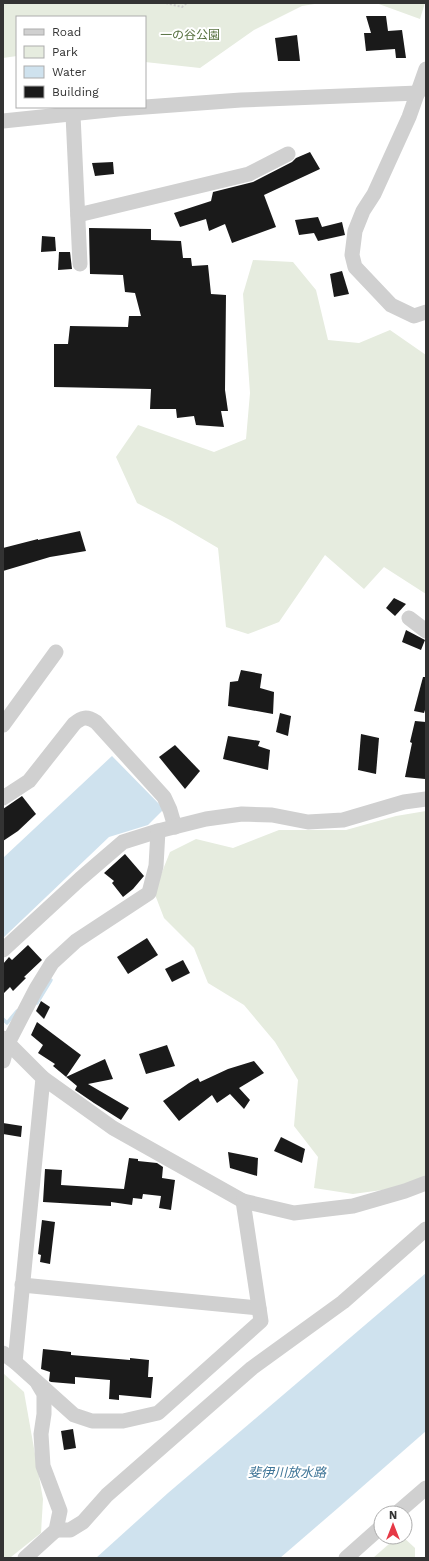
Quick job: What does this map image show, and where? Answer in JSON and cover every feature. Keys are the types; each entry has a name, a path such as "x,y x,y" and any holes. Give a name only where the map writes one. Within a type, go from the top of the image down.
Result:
{"street":[{"path":"426,69 418,93 374,194 355,231 352,255 355,266 392,305 414,316 426,312"},
{"path":"146,108 240,100 418,93"},
{"path":"3,121 142,108"},
{"path":"73,115 80,264"},
{"path":"78,215 249,174 288,154"},
{"path":"409,618 426,631"},
{"path":"3,725 56,652"},
{"path":"3,798 28,781 74,724 80,719 91,718 164,797 175,826"},
{"path":"3,950 80,879 123,842 175,826 206,819 242,814 272,815 308,822 343,820 404,802 426,800"},
{"path":"3,1061 5,1040 52,963 76,941 149,893 156,866 158,831"},
{"path":"5,1040 43,1078 113,1128 243,1201 294,1213 354,1206 406,1191 426,1183"},
{"path":"43,1078 22,1285 9,1357 74,1414 92,1421 122,1421 158,1413 261,1321 243,1201"},
{"path":"56,1530 70,1530 83,1522 107,1496 252,1368 343,1302 426,1228"},
{"path":"22,1285 259,1308"},
{"path":"25,1558 56,1530 60,1511 44,1466 41,1434 44,1414 44,1394 34,1379"},
{"path":"406,1505 426,1488"},
{"path":"346,1558 373,1534"}],"path":[{"path":"166,3 182,7 187,3"}],"green space":[{"name":"一の谷公園","path":"3,3 321,3 302,6 254,30 200,68 146,62 146,16 16,16 16,56 3,58"},
{"path":"376,3 425,3 420,19"},
{"path":"253,260 293,262 316,290 328,340 359,343 390,330 426,355 426,594 384,567 364,589 325,555 279,622 248,634 226,627 218,548 172,521 137,503 116,457 138,425 214,452 246,439 250,393 243,294"},
{"path":"426,811 426,1184 353,1194 314,1188 318,1157 294,1126 298,1080 275,1042 244,1005 208,983 194,948 164,918 154,892 170,852 196,839 233,848 279,830 346,830 396,816"},
{"path":"3,1373 24,1392 43,1499 41,1533 11,1557 3,1558"},
{"path":"388,1545 412,1545 415,1548 415,1558 373,1558"}],"water":[{"path":"112,756 164,809 148,825 109,837 3,938 3,858"},
{"name":"斐伊川放水路","path":"426,1273 426,1431 338,1508 280,1558 96,1558 168,1493"}],"building":[{"path":"366,16 386,16 388,31 402,30 406,58 396,58 395,49 366,51 364,33 371,33"},
{"path":"297,35 300,61 278,61 275,38"},
{"path":"310,152 320,169 264,195 276,227 232,243 225,224 209,231 206,219 180,227 174,213 211,201 213,192 253,182 292,162 296,158"},
{"path":"113,162 114,174 95,176 92,163"},
{"path":"318,217 322,227 342,222 345,235 318,241 314,233 299,235 295,220"},
{"path":"89,228 151,229 151,240 181,241 183,258 191,258 192,266 208,265 211,294 226,295 225,390 228,411 221,411 224,427 196,425 194,416 177,418 176,409 150,409 151,389 54,387 54,344 68,344 70,326 128,327 129,316 141,316 135,293 125,292 123,275 90,274"},
{"path":"42,236 55,237 56,251 41,252"},
{"path":"59,252 70,252 72,269 58,270"},
{"path":"342,271 349,294 334,297 330,274"},
{"path":"80,531 86,551 50,557 3,571 3,548 38,539"},
{"path":"394,598 406,604 395,616 386,608"},
{"path":"406,630 425,640 421,650 402,642"},
{"path":"241,670 262,674 260,688 274,692 273,714 228,706 230,682 238,681"},
{"path":"423,677 426,677 426,707 424,713 414,711"},
{"path":"280,713 291,716 288,736 276,732"},
{"path":"415,721 426,722 425,779 405,777 412,743 410,742"},
{"path":"361,734 379,738 376,774 358,770"},
{"path":"228,736 260,741 258,746 270,750 268,770 223,759"},
{"path":"175,745 200,771 185,789 159,757"},
{"path":"22,796 36,814 18,831 3,841 3,809"},
{"path":"125,854 144,876 133,889 123,897 112,883 114,881 104,873"},
{"path":"147,938 158,955 128,974 117,957"},
{"path":"28,945 42,960 24,977 26,978 13,991 10,987 3,994 3,964 9,957 12,960"},
{"path":"183,960 190,973 172,982 165,969"},
{"path":"41,1001 50,1007 44,1019 36,1011"},
{"path":"37,1022 81,1055 66,1077 53,1066 55,1064 38,1053 43,1045 31,1035"},
{"path":"167,1045 175,1066 146,1074 139,1054"},
{"path":"105,1059 113,1079 88,1084 129,1108 121,1120 75,1090 77,1086 66,1077"},
{"path":"254,1061 264,1073 239,1088 250,1100 244,1109 230,1094 217,1103 212,1095 179,1121 163,1101 198,1078 200,1082 228,1069"},
{"path":"3,1123 22,1126 21,1137 3,1134"},
{"path":"281,1137 305,1149 302,1163 274,1151"},
{"path":"228,1152 258,1158 257,1176 230,1168"},
{"path":"129,1158 138,1159 138,1161 157,1163 163,1167 162,1178 175,1180 171,1210 159,1208 161,1196 143,1194 142,1199 133,1198 132,1205 111,1202 111,1206 43,1202 45,1169 62,1170 61,1185 124,1189"},
{"path":"42,1220 55,1222 50,1264 40,1262 41,1255 38,1254"},
{"path":"43,1349 71,1352 71,1355 130,1360 130,1358 149,1360 148,1377 153,1377 151,1398 119,1395 119,1400 109,1399 110,1380 75,1377 75,1384 51,1382 49,1381 50,1372 41,1369"},
{"path":"73,1429 76,1448 64,1450 61,1431"}],"waterway":[{"path":"37,1003 51,980"},
{"path":"3,1019 7,1023 17,1011"}]}
